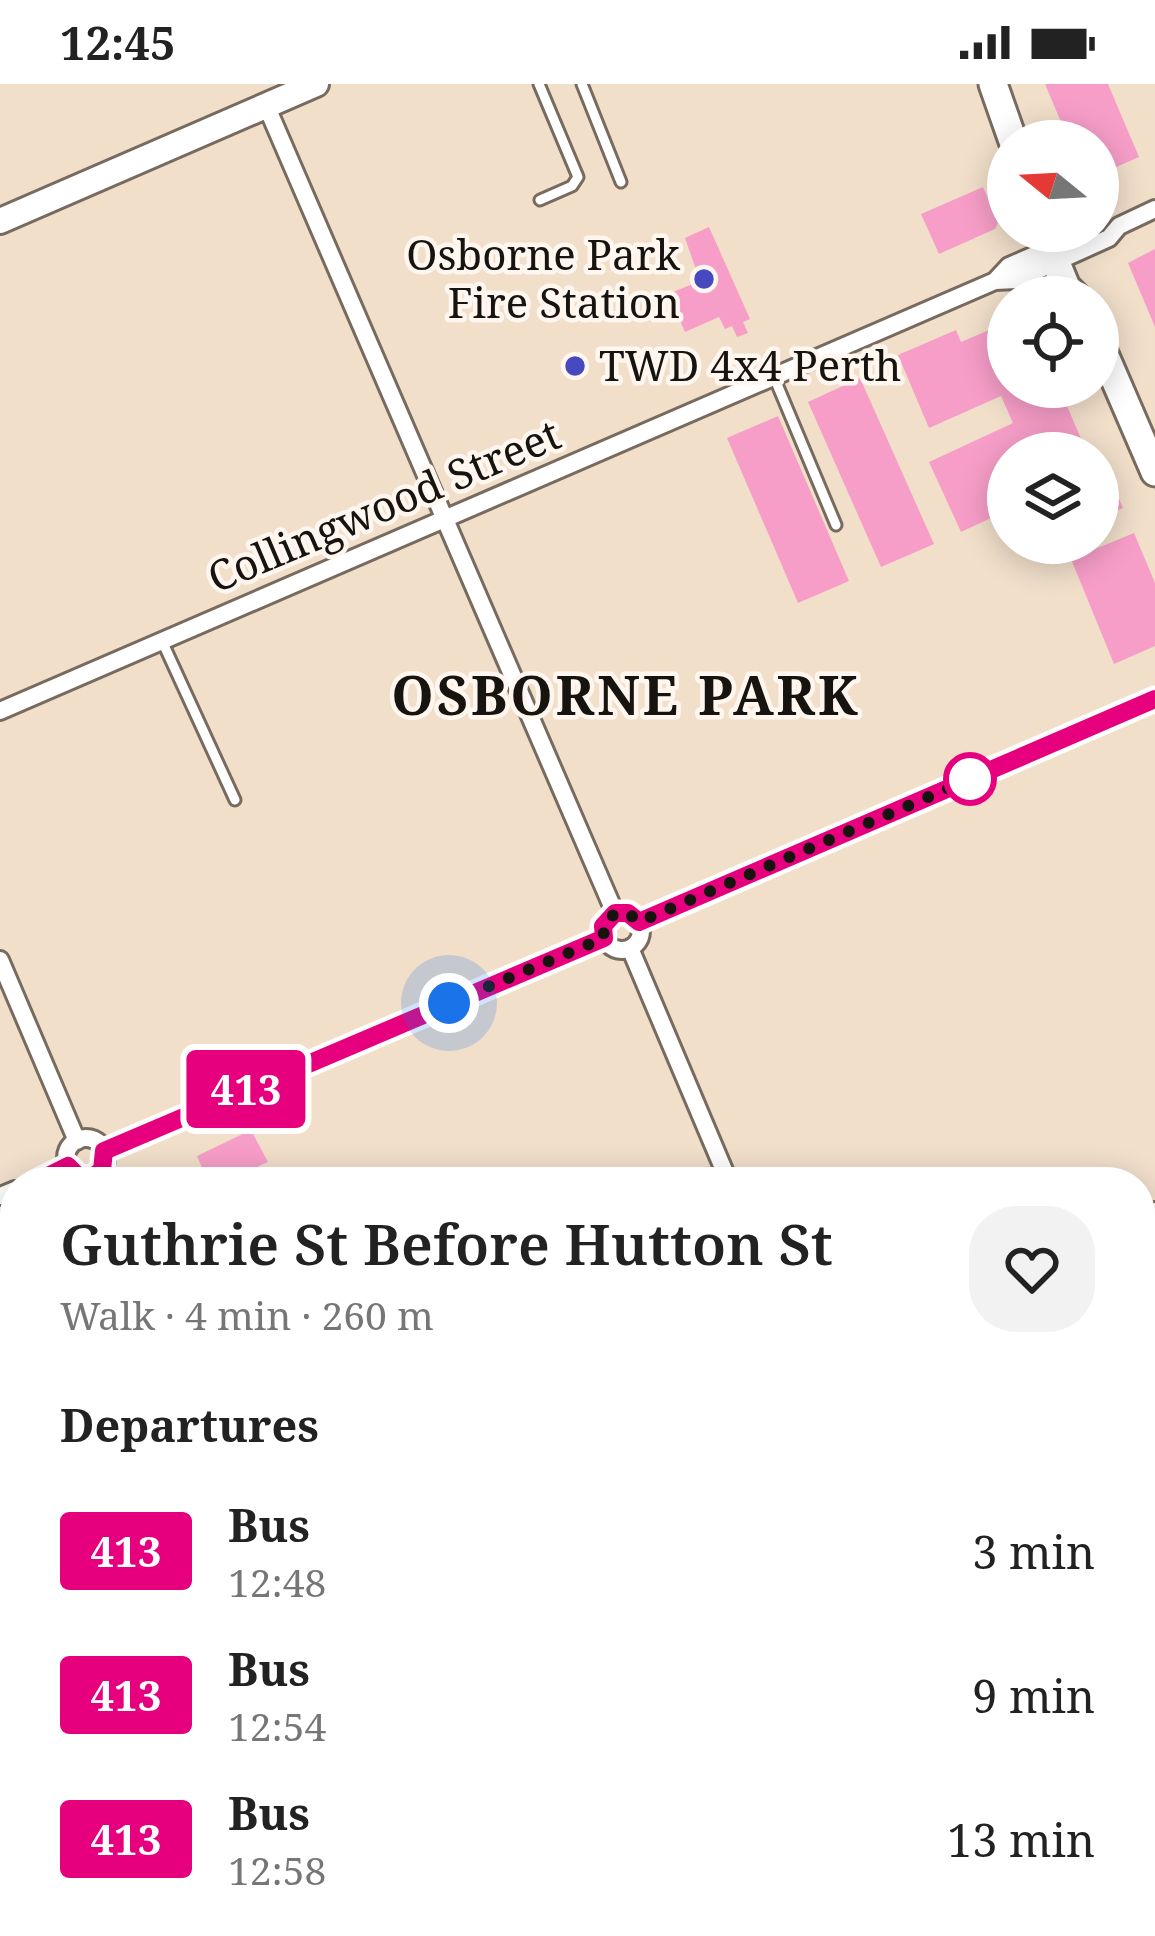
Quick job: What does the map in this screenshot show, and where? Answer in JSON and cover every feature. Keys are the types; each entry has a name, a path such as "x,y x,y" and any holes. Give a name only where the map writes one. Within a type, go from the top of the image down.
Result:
{"main road":[{"path":"2,214 278,95 316,84"},
{"path":"981,84 1003,120"},
{"path":"993,84 1005,120"},
{"path":"1119,389 1155,472"}],"street":[{"path":"278,95 442,521 615,913"},
{"name":"Collingwood Street","path":"1119,226 1155,209"},
{"name":"Collingwood Street","path":"0,711 995,280 1016,280 1053,252"},
{"path":"639,922 1155,699"},
{"path":"615,913 628,913 639,922 639,940 630,948 615,949 604,938 603,926 615,913"},
{"path":"104,1151 604,938"},
{"path":"630,948 723,1167"},
{"path":"0,960 76,1141"},
{"path":"68,1166 66,1154 76,1141 89,1139 104,1151"},
{"path":"102,1167 104,1151"}],"lane":[{"path":"539,84 578,177 572,186 540,200"},
{"path":"582,84 621,182"},
{"path":"774,376 836,525"},
{"path":"162,641 235,800"}],"shaded area":[{"name":"OSBORNE PARK","path":"0,84 1155,84 1155,1167 0,1167"}],"building":[{"path":"1045,84 1108,84 1139,157 1119,166 1119,120 1060,120"},
{"path":"983,187 987,233 939,254 921,214"},
{"path":"709,227 750,319 743,322 748,333 737,337 732,326 725,329 719,317 685,332 668,294 700,281 685,238"},
{"path":"1155,249 1155,327 1128,263"},
{"path":"956,330 961,342 987,331 987,402 929,428 898,355"},
{"path":"860,378 934,544 881,567 808,402"},
{"path":"1006,408 1068,408 1078,432 994,432 1013,423"},
{"path":"778,416 849,581 798,603 727,438"},
{"path":"987,435 987,520 961,532 929,462"},
{"path":"1134,533 1155,583 1155,646 1114,664 1073,564 1119,564 1119,539"},
{"path":"251,1130 268,1162 257,1167 202,1167 197,1156"}],"bus line":[{"name":"413","path":"104,1167 104,1151 604,938 603,926 615,913 628,913 639,922 1155,699"}],"place":[{"name":"Osborne Park Fire Station","path":"704,279"},
{"name":"TWD 4x4 Perth","path":"575,366"}],"district":[{"name":"OSBORNE PARK","path":"626,696"}],"route":[{"path":"449,1003 604,938 603,926 615,913 628,913 639,922 970,779"}]}
